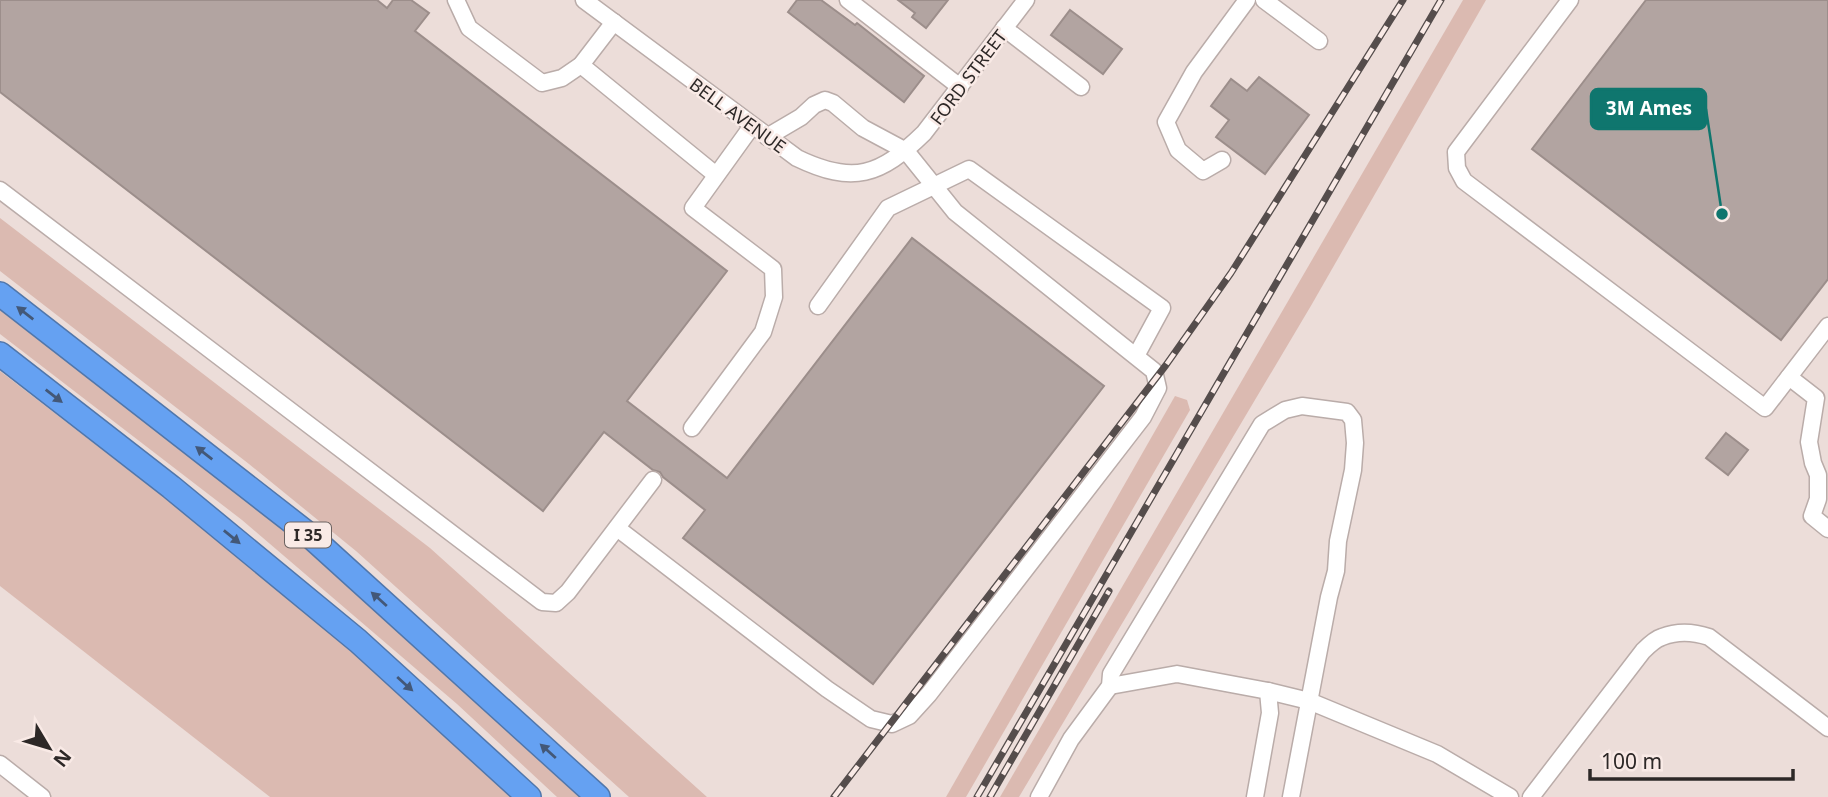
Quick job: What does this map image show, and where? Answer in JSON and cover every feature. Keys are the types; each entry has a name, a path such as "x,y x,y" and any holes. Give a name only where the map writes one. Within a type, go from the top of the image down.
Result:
{"highway":[{"name":"I 35","path":"0,294 308,534 598,797"},
{"name":"I 35","path":"0,354 171,487 358,641 529,797"}],"street":[{"path":"456,0 469,27 542,83 562,78 581,65 614,22"},
{"name":"BELL AVENUE","path":"584,0 752,127 797,158 818,168 857,174 889,163 906,151"},
{"path":"848,0 960,87"},
{"name":"FORD STREET","path":"906,151 924,134 1026,0"},
{"path":"1222,160 1203,171 1178,150 1166,122 1194,72 1247,0"},
{"path":"1264,0 1319,41"},
{"path":"1570,0 1456,152 1457,167 1464,181 1765,408 1828,326"},
{"path":"1004,28 1081,87"},
{"path":"581,65 716,175"},
{"path":"617,528 827,689 871,719 892,724 909,716 929,694 1143,417 1158,388 1154,370 955,212 906,151 863,128 833,103 825,100 814,105 801,117 767,137"},
{"path":"692,428 763,332 774,297 773,269 692,208 752,127"},
{"path":"818,306 888,208 970,169 1162,308 1136,356"},
{"path":"0,190 542,602 556,603 568,592 653,480"},
{"path":"1790,377 1816,398 1809,442 1818,475 1818,499 1812,516 1828,529"},
{"path":"1039,797 1071,740 1110,686 1111,674 1262,424 1285,410 1302,405 1348,412 1353,420 1355,443 1353,470 1338,541 1336,570 1291,797"},
{"path":"1531,797 1643,651 1660,637 1698,633 1709,637 1828,728"},
{"path":"1110,686 1177,674 1309,701 1437,754 1510,797"},
{"path":"1255,797 1270,713 1268,691"},
{"path":"0,764 42,797"}],"shaded area":[{"path":"1463,0 1486,0 1312,304 1019,797 1000,797"},
{"path":"0,218 430,548 707,797 629,797 356,551 249,464 0,271"},
{"path":"0,310 289,533 585,797 557,797 457,704 242,520 0,334"},
{"path":"0,371 247,561 351,648 515,797 270,797 0,586"},
{"path":"1175,396 1187,400 1190,410 966,797 946,797"}],"building":[{"path":"0,0 377,0 387,8 393,0 411,0 429,13 415,31 727,271 627,401 727,478 912,238 1104,386 873,684 683,538 705,510 660,472 653,470 604,432 543,511 0,92"},
{"path":"797,0 821,0 855,25 857,23 924,76 904,102 788,12"},
{"path":"898,0 948,0 926,28 912,17 915,13"},
{"path":"1646,0 1828,0 1828,279 1781,340 1532,149"},
{"path":"1070,10 1122,49 1103,74 1051,35"},
{"path":"1259,77 1309,115 1265,174 1216,137 1229,120 1211,106 1231,79 1247,91"},
{"path":"1726,433 1748,450 1728,475 1706,458"}],"railway":[{"path":"834,797 1166,365 1231,273 1403,0"},
{"path":"977,797 1441,0"},
{"path":"990,797 1109,591"}],"place":[{"name":"3M Ames","path":"1722,214"}]}
